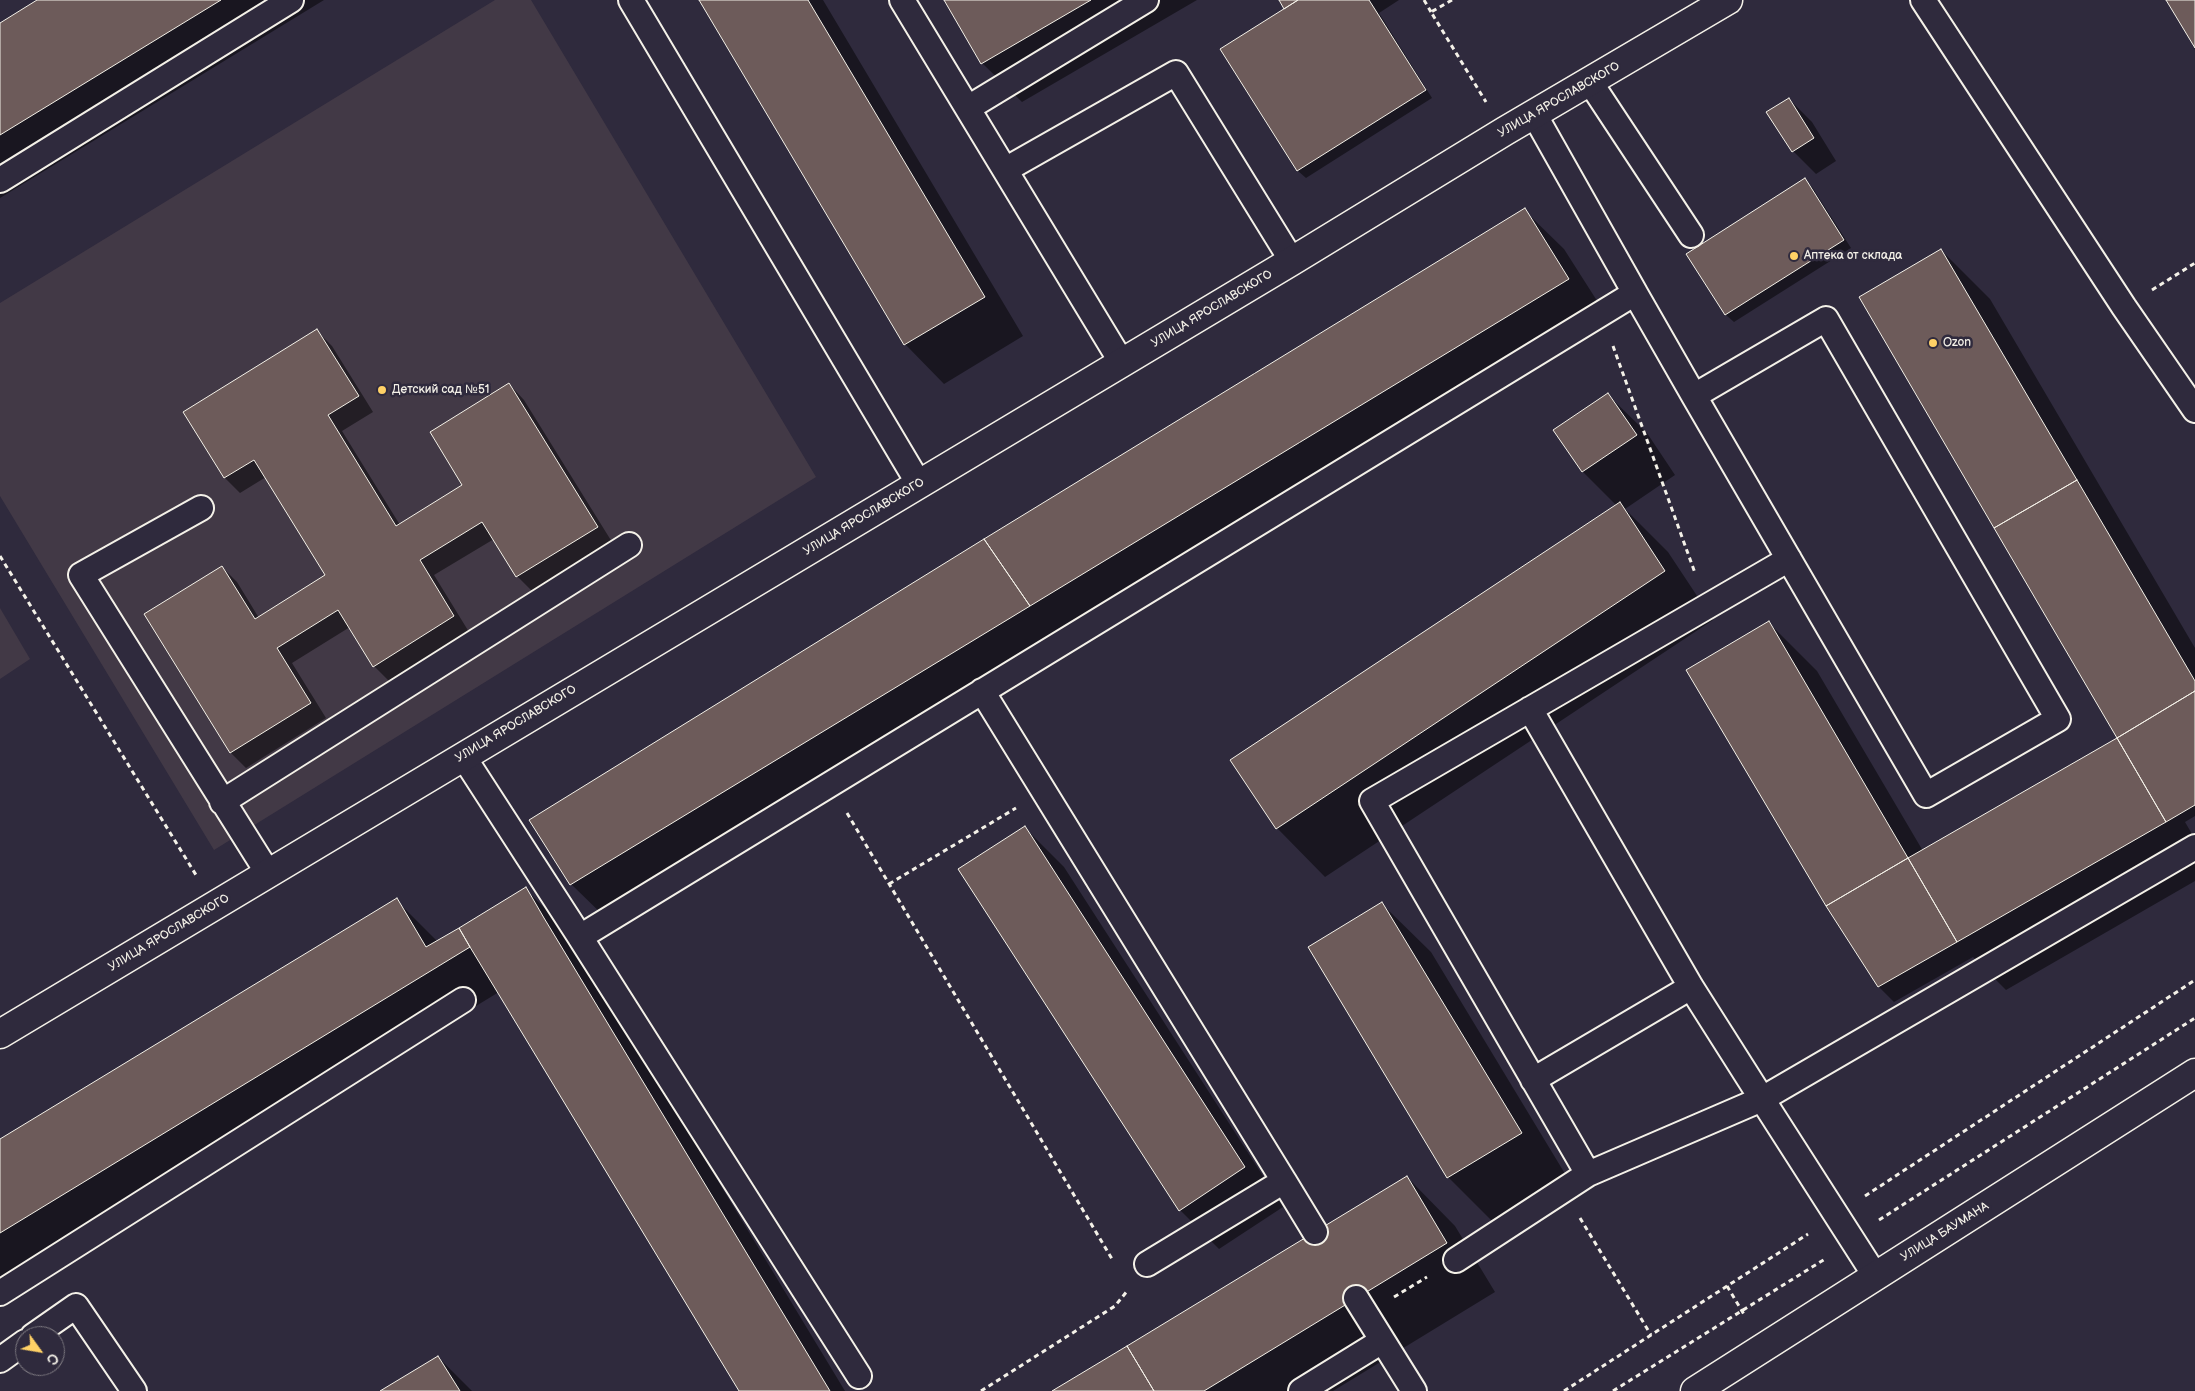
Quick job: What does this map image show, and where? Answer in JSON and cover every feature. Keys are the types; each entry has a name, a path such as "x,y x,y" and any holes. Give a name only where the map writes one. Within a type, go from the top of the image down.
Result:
{"street":[{"name":"УЛИЦА ЯРОСЛАВСКОГО","path":"0,1034 1292,261 1504,131 1590,82 1692,12 1728,0"},
{"name":"УЛИЦА БАУМАНА","path":"1695,1391 2195,1074"}],"lane":[{"path":"0,180 291,0"},
{"path":"631,0 919,484"},
{"path":"902,0 1122,363"},
{"path":"968,108 1146,0"},
{"path":"1923,0 2124,308 2195,410"},
{"path":"1005,170 1176,73 1292,261"},
{"path":"1590,82 1690,235"},
{"path":"1534,114 1694,396 1926,795 2058,719 1826,319 1694,396"},
{"path":"580,937 1635,293"},
{"path":"201,508 81,575 268,873"},
{"path":"222,802 629,545"},
{"path":"1588,1174 1372,801 1789,559"},
{"path":"982,691 1315,1232"},
{"path":"1530,710 1691,987 1876,1277"},
{"path":"463,756 859,1376"},
{"path":"1456,1260 1588,1174 1762,1099 2195,847"},
{"path":"1533,1080 1691,987"},
{"path":"0,1293 463,1000"},
{"path":"1147,1264 1284,1181"},
{"path":"48,1326 76,1306 134,1391"},
{"path":"1361,1307 1414,1391"},
{"path":"1301,1391 1382,1341"},
{"path":"0,1360 15,1349"}],"path":[{"path":"1424,0 1504,131"},
{"path":"1431,12 1452,0"},
{"path":"2124,308 2195,263"},
{"path":"1601,314 1707,607"},
{"path":"0,556 214,905"},
{"path":"830,784 1114,1262"},
{"path":"889,884 1044,791"},
{"path":"1564,1391 2195,980"},
{"path":"1836,1215 1879,1220 2195,1018"},
{"path":"1613,1391 1826,1258 1836,1215"},
{"path":"1361,1307 1456,1260"},
{"path":"981,1391 1116,1306 1147,1264"}],"shaded area":[{"name":"Детский сад №51","path":"495,0 531,0 816,477 214,850 0,496 0,303"},
{"path":"0,608 30,659 0,679"}],"building":[{"path":"37,0 221,0 0,135 0,23"},
{"path":"699,0 808,0 985,297 904,345"},
{"path":"944,0 1091,0 981,64"},
{"path":"1279,0 1298,0 1284,9"},
{"path":"1298,0 1369,0 1426,90 1297,171 1220,49"},
{"path":"2166,0 2195,0 2195,48"},
{"path":"1789,98 1814,138 1792,152 1766,112"},
{"path":"1805,178 1844,240 1725,315 1686,254"},
{"path":"1525,208 1569,279 1030,606 984,539"},
{"path":"1941,249 2077,480 1994,528 1859,297"},
{"path":"317,329 359,396 328,415 396,526 462,485 430,432 509,383 598,527 516,577 482,522 420,560 454,616 373,667 338,610 277,648 311,703 230,753 144,614 222,566 255,619 325,575 254,460 224,478 183,412"},
{"path":"1608,393 1637,435 1582,472 1553,430"},
{"path":"2077,480 2195,681 2195,691 2117,738 1994,528"},
{"path":"1620,502 1665,571 1276,829 1230,760"},
{"path":"984,539 1030,606 570,885 529,820"},
{"path":"1769,621 1908,858 1826,906 1686,670"},
{"path":"2195,691 2195,805 2166,822 2117,738"},
{"path":"2117,738 2166,822 1957,942 1908,858"},
{"path":"1025,826 1245,1167 1179,1211 958,869"},
{"path":"1908,858 1957,942 1878,987 1826,906"},
{"path":"526,887 830,1391 739,1391 470,947 459,928"},
{"path":"397,898 426,947 459,928 470,947 0,1233 0,1139"},
{"path":"1382,902 1522,1133 1447,1178 1308,947"},
{"path":"1407,1176 1447,1243 1204,1391 1154,1391 1127,1346"},
{"path":"1127,1346 1154,1391 1052,1391"},
{"path":"438,1356 460,1391 380,1391"}],"place":[{"name":"Аптека от склада","path":"1794,256"},
{"name":"Ozon","path":"1933,343"},
{"name":"Детский сад №51","path":"382,390"}]}
